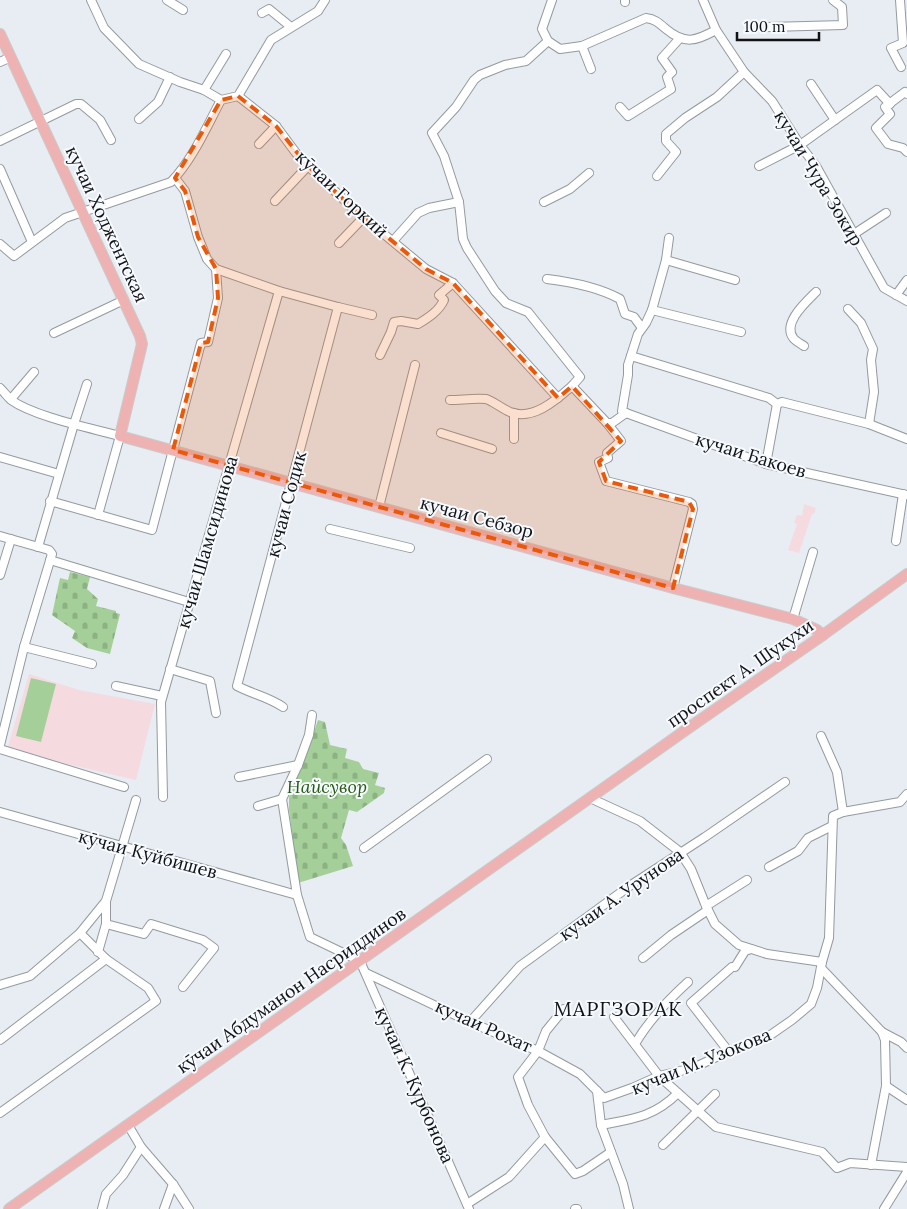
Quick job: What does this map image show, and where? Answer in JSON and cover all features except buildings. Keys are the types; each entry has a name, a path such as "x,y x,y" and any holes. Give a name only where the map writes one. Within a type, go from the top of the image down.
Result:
{"main road":[{"name":"кучаи Ходжентская","path":"0,34 140,336 142,344 120,436"},
{"name":"кучаи Себзор","path":"120,436 673,588 793,619 817,630 823,635"},
{"name":"проспект А. Шукухи","path":"590,798 907,574"},
{"name":"кӯчаи Абдуманон Насриддинов","path":"10,1209 590,798"}],"street":[{"path":"91,0 104,28 139,64 204,90 221,100 238,96 271,40 318,11 325,0"},
{"path":"167,0 183,10"},
{"path":"552,0 542,29 548,41 560,48 582,46 646,18 655,19 672,33 689,41 702,38 716,30"},
{"name":"кучаи Чура Зокир","path":"703,0 716,30 744,72 772,101 816,166 884,288 907,301"},
{"path":"769,27 843,25 842,7 833,0"},
{"path":"900,0 903,43 891,48 901,67"},
{"path":"262,14 269,9 292,27"},
{"path":"620,108 628,116 671,89 667,77 672,72 662,58 680,38"},
{"path":"450,400 487,399 498,407 514,413 531,412 546,407 580,377 528,312 506,303 495,291 467,248 463,239 459,202 444,156 432,133 456,107 474,80 480,75 505,65 526,62 548,41"},
{"path":"582,46 591,69"},
{"path":"204,90 226,54"},
{"path":"0,62 11,57"},
{"path":"657,176 676,152 666,140 666,134 685,118 717,98 744,72"},
{"path":"139,119 158,102 170,77"},
{"path":"811,84 836,120"},
{"path":"759,166 800,145 876,90 887,105 890,114 876,128 888,144 903,148 907,152"},
{"path":"887,105 905,92 907,94"},
{"name":"кӯчаи Горкий","path":"238,96 276,126 308,166 364,217 426,269 453,282 558,398"},
{"path":"0,244 14,256 65,218 171,182 181,172 221,100"},
{"path":"0,141 76,104 81,104 100,120 110,140"},
{"path":"259,144 276,126"},
{"path":"275,202 308,166"},
{"path":"0,169 32,242"},
{"path":"544,202 570,188 589,173"},
{"path":"175,178 186,191 198,237 207,259 216,269 279,291 372,315"},
{"path":"393,241 418,213 429,208 459,202"},
{"path":"854,234 886,213"},
{"path":"339,243 364,217"},
{"path":"607,422 612,424 626,413 622,411 628,365 638,334 652,310 670,238"},
{"path":"666,260 735,280"},
{"path":"50,501 152,530 201,343 208,342 216,310 218,298 216,269"},
{"path":"547,279 566,281 608,292 620,299 625,314 634,316 642,328"},
{"path":"896,295 907,280"},
{"path":"380,355 394,322 402,321 418,324 427,319 441,306 444,300 439,295 453,282"},
{"name":"кучаи Шамсидинова","path":"163,797 162,696 279,291"},
{"path":"804,346 794,338 790,330 791,322 816,292"},
{"path":"54,333 124,300"},
{"name":"кучаи Содик","path":"283,707 272,700 237,686 338,307"},
{"path":"848,309 861,323 873,349 871,360 874,392 869,424"},
{"path":"652,310 741,332"},
{"path":"631,356 769,398 777,404"},
{"path":"379,507 415,365"},
{"path":"11,400 34,372"},
{"path":"38,547 50,501 87,384"},
{"path":"572,386 607,422 621,440 607,453 608,458 600,462 606,480 692,504 693,509 673,588"},
{"path":"0,388 11,400 27,409 120,436 98,515"},
{"path":"777,404 782,402 869,424 907,439"},
{"path":"766,464 777,404"},
{"path":"514,413 514,439"},
{"name":"кучаи Бакоев","path":"626,413 766,464 905,495"},
{"path":"441,433 492,449"},
{"path":"1,459 59,474"},
{"path":"896,541 905,495"},
{"path":"330,529 410,548"},
{"path":"0,536 51,552 24,647 0,745"},
{"path":"0,575 11,539"},
{"path":"793,619 813,552"},
{"path":"50,560 190,602"},
{"path":"24,647 92,664"},
{"path":"170,669 210,681 216,713"},
{"path":"116,686 162,696"},
{"path":"312,715 309,735 298,765 282,799 297,894 310,936 360,961"},
{"path":"821,736 837,772 843,812"},
{"path":"0,749 124,787"},
{"path":"364,848 487,760"},
{"path":"239,778 298,765"},
{"name":"кучаи А. Урунова","path":"470,1022 520,966 631,885 785,782"},
{"path":"769,868 798,851 808,838 832,826 832,816 843,812 900,802 907,794"},
{"path":"590,798 640,821 680,852 691,869 715,924 731,939 739,945 767,954 821,965 882,1032 901,1042 907,1048"},
{"path":"258,806 282,799"},
{"path":"98,952 106,924 106,901 136,800"},
{"name":"кӯчаи Куйбишев","path":"0,812 297,894"},
{"name":"кучаи М. Узокова","path":"598,1092 604,1098 659,1076 692,1068 769,1036 792,1020 810,1004 817,988 829,938 832,826"},
{"path":"643,958 707,908 747,880"},
{"path":"0,985 30,976 80,933 106,901"},
{"path":"106,924 144,934 151,924 203,940 214,948 183,987"},
{"path":"0,1113 156,1001 148,988 106,959 80,933"},
{"path":"729,1052 691,1003 735,967 745,951 751,949"},
{"path":"0,1040 106,959"},
{"name":"кучаи К. Курбонова","path":"360,961 468,1207"},
{"name":"кучаи Рохат","path":"366,973 470,1022 538,1051 580,1074 598,1092"},
{"path":"635,1044 647,1025 688,982"},
{"path":"564,1009 546,1032 538,1051 518,1077 528,1105 545,1137 575,1174 583,1171 611,1152"},
{"path":"614,1017 659,1076 716,1127 822,1152 836,1168 850,1163 907,1167"},
{"path":"871,1165 886,1086 882,1032"},
{"path":"886,1086 907,1100"},
{"path":"598,1092 601,1125 623,1184 629,1209"},
{"path":"601,1125 642,1117 666,1105 678,1093"},
{"path":"663,1145 714,1094"},
{"path":"128,1125 141,1147 173,1184 189,1209"},
{"path":"468,1207 509,1177 545,1137"},
{"path":"102,1209 106,1194 141,1147"},
{"path":"884,1209 907,1172"},
{"path":"164,1209 173,1184"}],"highlighted area":[{"path":"238,96 276,126 308,166 356,211 426,269 453,283 558,398 572,386 621,441 599,462 606,481 689,502 693,509 673,588 173,450 201,343 208,342 218,298 216,269 198,237 185,191 175,178 221,100"}],"shaded area":[{"path":"804,504 816,508 814,514 812,514 799,553 788,550 797,524 794,523 797,515 802,516"},
{"path":"29,674 79,690 155,704 136,780 7,750"}],"green space":[{"path":"70,572 90,577 87,589 98,599 96,606 116,611 116,613 120,614 110,654 87,648 72,638 75,631 52,615 60,578 68,580"},
{"path":"31,678 56,684 41,742 16,736"},
{"name":"Найсувор","path":"318,720 325,722 330,745 347,749 345,758 359,762 363,769 379,773 375,785 385,788 384,793 357,812 349,810 341,838 346,845 353,866 298,883 289,797"}],"district":[{"name":"МАРГЗОРАК","path":"618,1008"}]}
